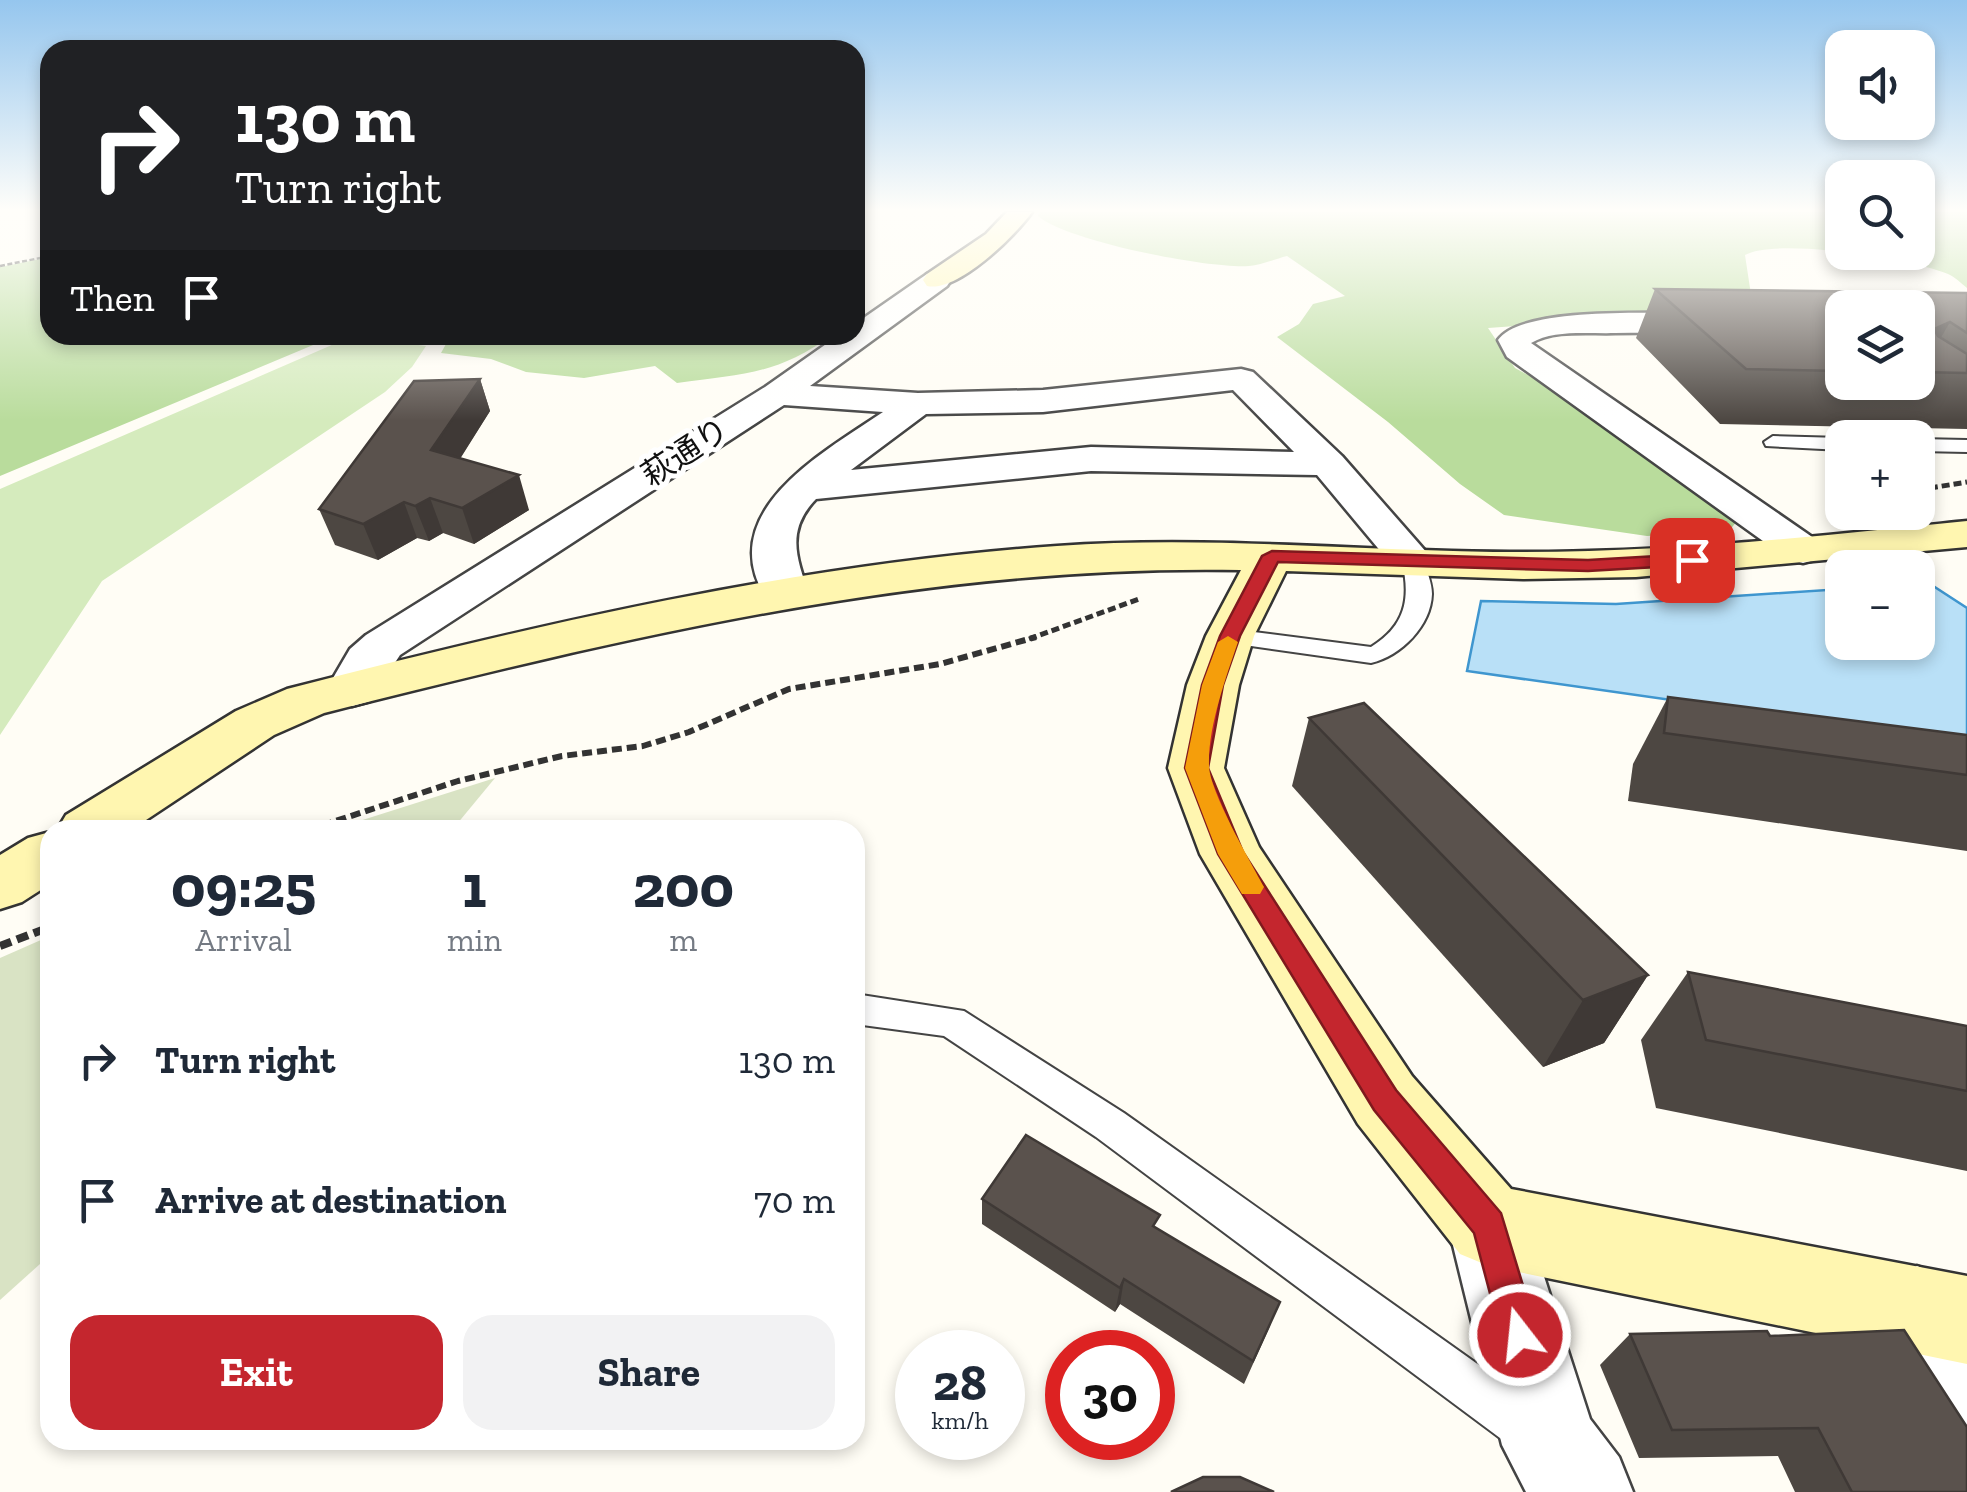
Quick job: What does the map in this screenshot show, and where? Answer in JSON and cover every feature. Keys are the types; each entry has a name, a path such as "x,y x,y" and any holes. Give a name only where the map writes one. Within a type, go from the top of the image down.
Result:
{"street":[{"name":"萩通り","path":"865,331 936,282"},
{"path":"1803,550 1518,350 1514,340 1534,328 1576,325 1707,322 1825,328"},
{"name":"萩通り","path":"352,690 368,660 383,645 776,394 846,345"},
{"path":"776,394 918,404 1043,401 1241,379 1328,464 1413,562"},
{"path":"786,594 774,554 779,515 805,489 918,404"},
{"path":"805,489 1091,459 1328,464"},
{"path":"103,820 278,710 352,690 786,594 968,567 1059,559 1176,554 1588,565 1967,534"},
{"path":"1272,556 1230,636 1213,685 1196,768 1231,854 1385,1100 1489,1224 1567,1469"},
{"path":"0,886 40,860"},
{"path":"1489,1224 1942,1316 1967,1389"}],"lane":[{"path":"1773,442 1825,444"},
{"path":"1935,445 1967,446"},
{"path":"1230,636 1371,656 1386,651 1398,644 1420,595 1413,562"},
{"path":"865,1010 951,1022 1110,1125 1567,1469"}],"path":[{"path":"1935,487 1967,482"},
{"path":"339,820 458,781 689,732 788,688 940,664 1002,649 1141,598"},
{"path":"0,946 40,931"}],"green space":[{"path":"0,282 40,282 40,345 313,345 0,476"},
{"path":"1324,282 1749,282 1753,308 1488,328 1515,368 1599,413 1738,520 1728,532 1647,536 1504,515 1277,337 1299,324 1313,304 1345,296"},
{"path":"332,345 426,346 412,367 385,392 102,581 0,735 0,489"},
{"path":"445,345 817,345 758,371 677,383 655,366 584,378 526,372 491,359 441,353"},
{"path":"495,778 460,820 363,820"},
{"path":"40,940 40,1264 0,1300 0,958"}],"water":[{"path":"1935,587 1967,608 1967,742 1467,671 1481,601 1616,604 1825,590 1825,660 1935,660"}],"building":[{"path":"1655,289 1825,291 1825,371 1746,369"},
{"path":"1935,293 1967,293 1967,333 1950,322 1935,329"},
{"path":"1935,331 1967,354 1967,373 1935,372"},
{"path":"480,379 431,450 519,475 462,508 430,498 415,506 404,502 363,524 319,509 414,381"},
{"path":"1668,697 1967,735 1967,775 1664,733"},
{"path":"1364,703 1648,975 1583,1000 1309,718"},
{"path":"1688,972 1967,1026 1967,1091 1706,1040"},
{"path":"1026,1135 1160,1215 1153,1226 1280,1302 1253,1361 1124,1279 1120,1288 982,1199"},
{"path":"1904,1330 1967,1427 1967,1492 1852,1492 1818,1428 1672,1430 1630,1334 1767,1331 1770,1336"},
{"path":"1203,1477 1240,1477 1274,1492 1171,1492"}],"slow traffic":[{"path":"1228,642 1213,685 1196,768 1231,854 1251,887"}],"route":[{"path":"1520,1335 1489,1224 1385,1100 1231,854 1196,768 1213,685 1230,636 1272,556 1588,565 1692,560"}]}
